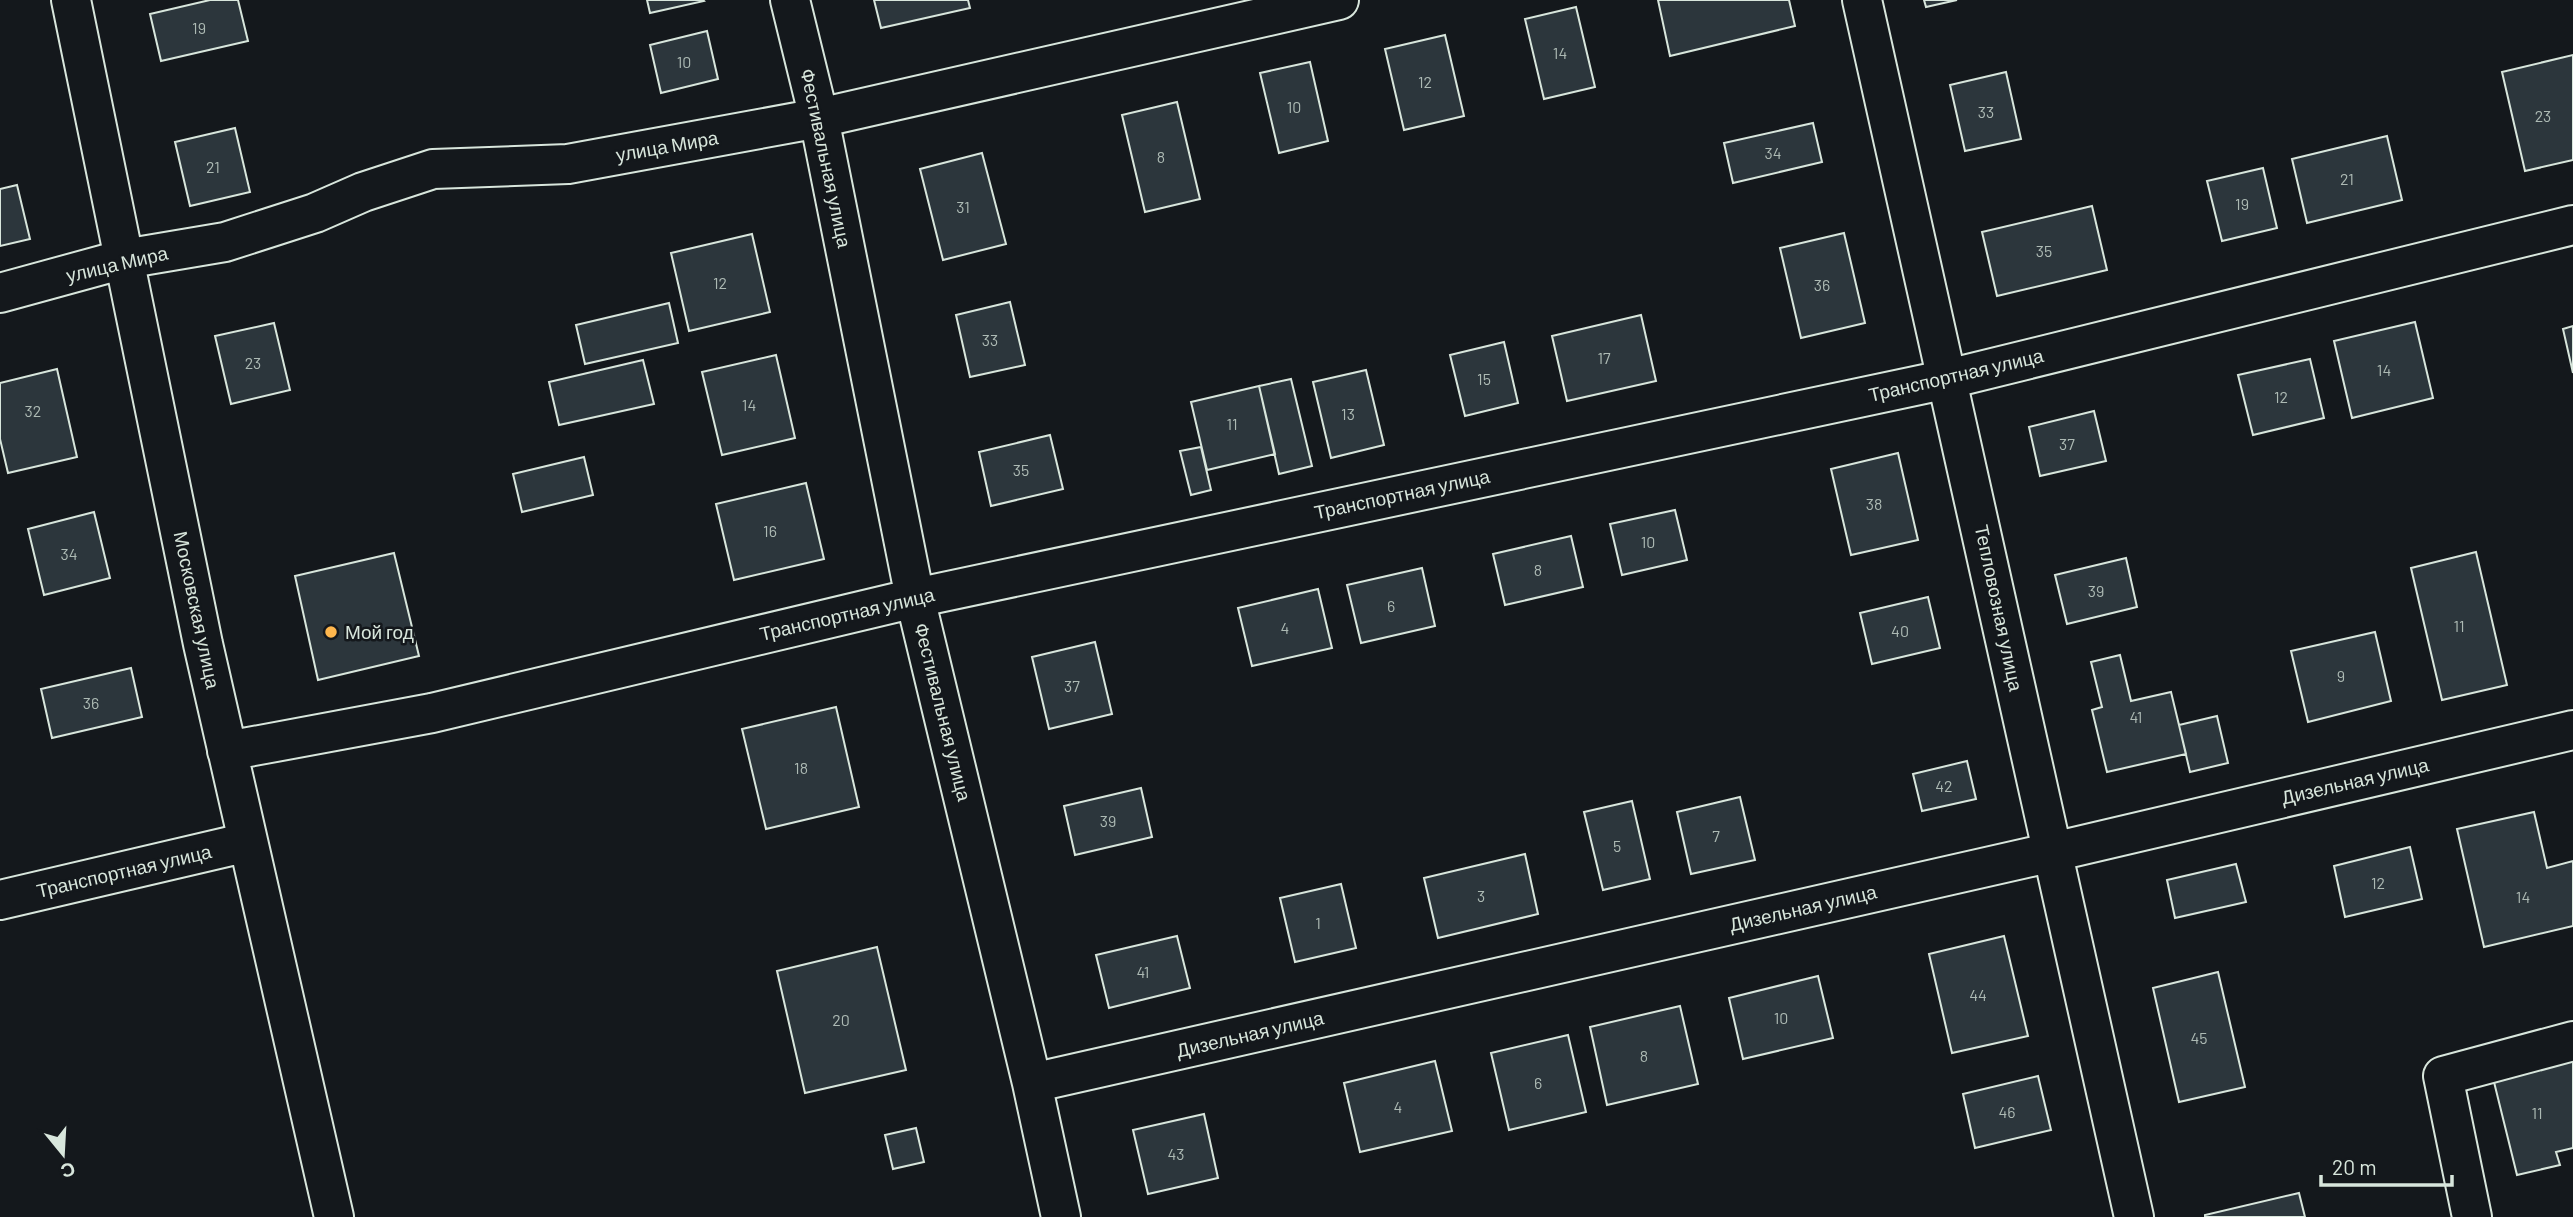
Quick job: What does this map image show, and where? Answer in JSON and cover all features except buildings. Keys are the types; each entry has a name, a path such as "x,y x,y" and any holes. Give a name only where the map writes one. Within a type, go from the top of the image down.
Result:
{"street":[{"name":"Московская улица","path":"71,0 227,751 334,1217"},
{"name":"Фестивальная улица","path":"790,0 819,118 915,598 1032,1083 1061,1217"},
{"name":"улица Мира","path":"0,293 124,259 225,242 315,213 363,192 433,169 568,164 819,118 1339,0"},
{"name":"Тепловозная улица","path":"1862,0 2134,1217"},
{"name":"Транспортная улица","path":"227,751 432,713 915,598 1948,379 2573,225"},
{"name":"Дизельная улица","path":"1032,1083 2053,852 2573,730"},
{"name":"Транспортная улица","path":"0,900 248,842"},
{"path":"2472,1217 2444,1076 2573,1041"}],"place":[{"name":"Мой год","path":"331,632"}]}
